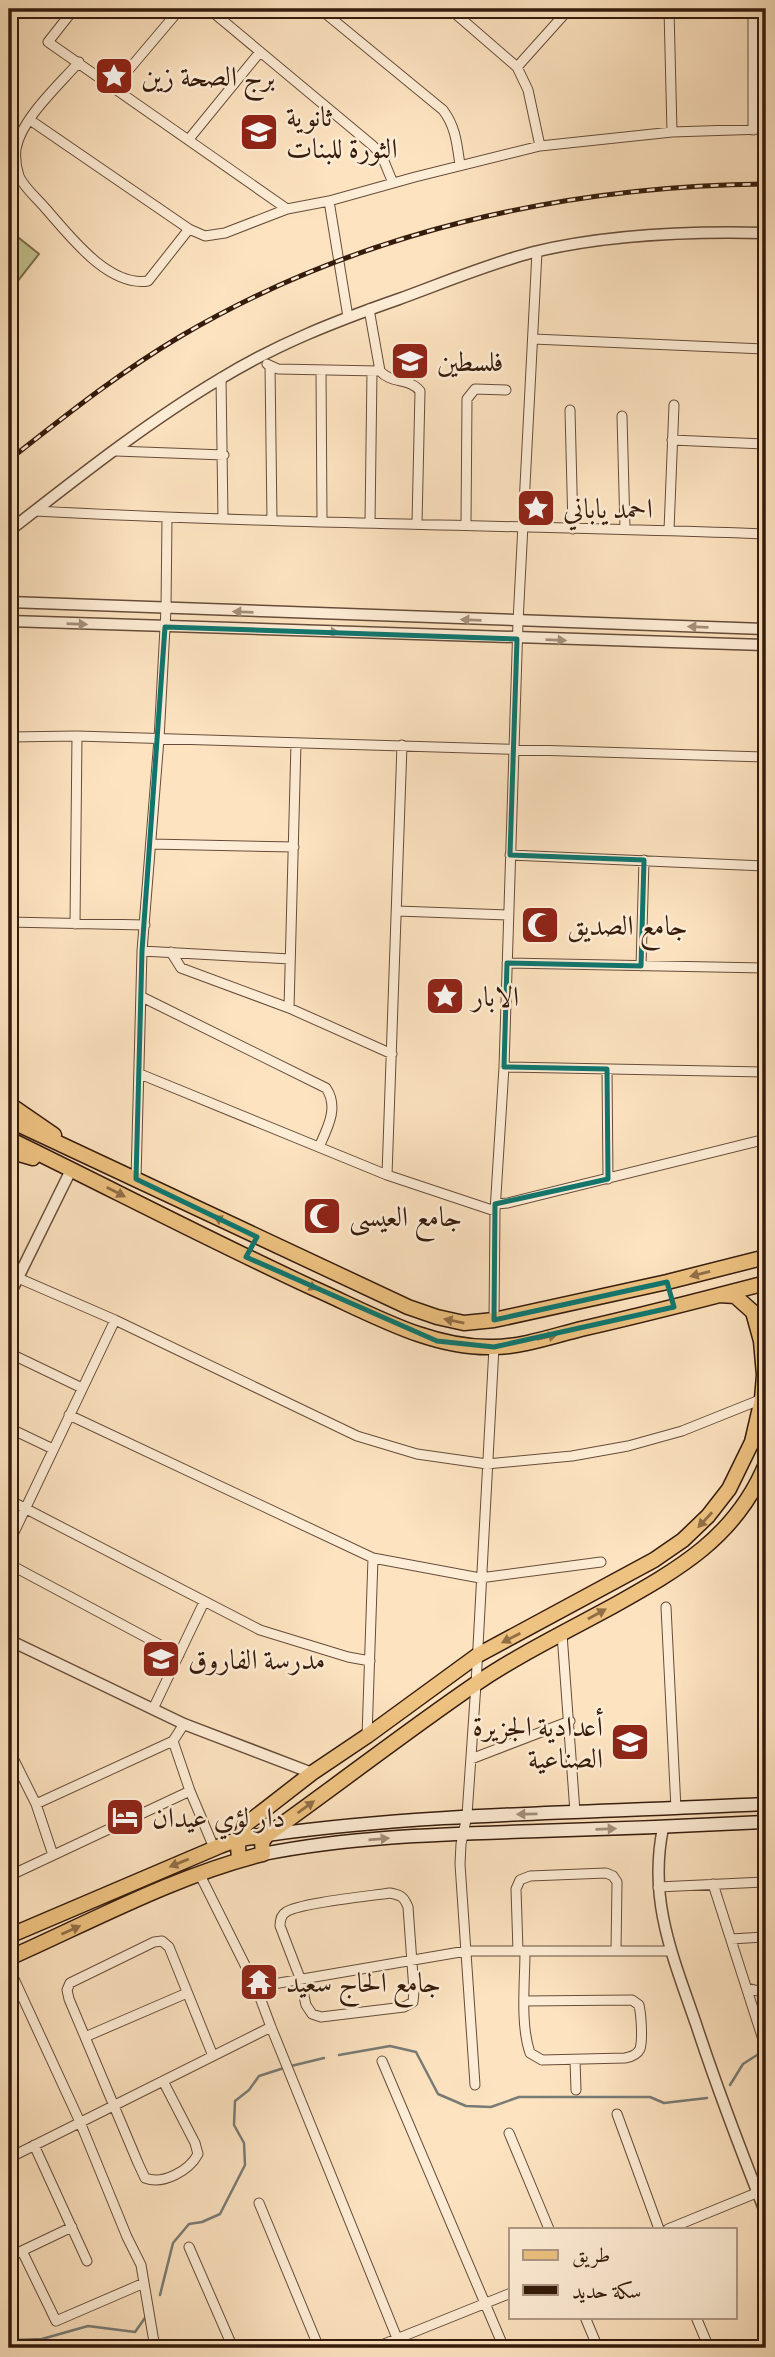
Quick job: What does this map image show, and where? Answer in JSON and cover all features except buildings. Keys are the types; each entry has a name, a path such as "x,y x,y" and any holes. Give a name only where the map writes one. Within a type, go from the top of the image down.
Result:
{"main road":[{"path":"9,1104 49,1130 65,1146"},
{"path":"9,1121 408,1307 464,1323 494,1320 766,1257"},
{"path":"9,1139 246,1257 379,1318 457,1345 494,1347 525,1342 766,1283"},
{"path":"9,1151 55,1161"},
{"path":"246,1257 257,1237"},
{"path":"667,1282 674,1307"},
{"path":"239,1859 239,1839 250,1820 312,1773 478,1655 654,1560 696,1529 723,1498 752,1442 762,1399 763,1358 758,1323 753,1312 735,1296 719,1295"},
{"path":"263,1854 262,1842 267,1835 476,1684 684,1565 713,1542 741,1509 765,1473"},
{"path":"723,1498 741,1509"},
{"path":"9,1937 167,1867 239,1839 343,1825 467,1815 766,1804"},
{"path":"9,1958 199,1873 263,1854 364,1840 464,1833 663,1828 766,1822"}],"street":[{"path":"74,9 48,42 287,209"},
{"path":"114,87 180,9"},
{"path":"209,9 372,145 381,154 394,183"},
{"path":"320,9 443,110 456,135 460,165"},
{"path":"450,9 517,67 528,90 540,146"},
{"path":"461,18 470,9"},
{"path":"517,67 569,9"},
{"path":"669,9 672,132"},
{"path":"702,9 766,11"},
{"path":"753,10 753,130"},
{"path":"188,139 260,51"},
{"path":"79,62 30,120 18,140 15,152 20,178 71,238 98,263 130,281 148,281 189,229"},
{"path":"30,120 189,229 205,236 225,233 287,209 329,201 540,146 672,132 766,129"},
{"path":"329,201 348,317"},
{"path":"9,531 167,413 220,378 302,335 493,265 537,252 660,234 766,233"},
{"path":"494,1320 517,622 537,252"},
{"path":"369,309 376,371 370,523"},
{"path":"533,339 766,348"},
{"path":"258,357 278,369 376,371 391,380 418,387 417,523"},
{"path":"270,366 272,520"},
{"path":"321,370 322,520"},
{"path":"220,378 224,455 223,519"},
{"path":"466,524 467,399 475,389 506,390"},
{"path":"668,530 674,405"},
{"path":"570,410 573,528"},
{"path":"622,416 625,530"},
{"path":"672,439 766,444"},
{"path":"116,451 224,455"},
{"path":"35,511 167,518 322,520 766,534"},
{"path":"136,1179 142,951 159,739 166,609 167,518"},
{"path":"9,602 766,629"},
{"path":"9,621 766,645"},
{"path":"75,924 78,736"},
{"path":"9,738 78,736 766,757"},
{"path":"289,1008 296,743"},
{"path":"387,1175 402,745"},
{"path":"151,844 293,847"},
{"path":"510,855 766,866"},
{"path":"641,965 645,860"},
{"path":"397,911 508,915"},
{"path":"9,922 145,925"},
{"path":"142,951 290,959"},
{"path":"172,952 181,968 289,1008 392,1054"},
{"path":"507,963 766,968"},
{"path":"142,997 327,1088 332,1097 333,1109 319,1147"},
{"path":"504,1067 766,1072"},
{"path":"607,1069 608,1180"},
{"path":"140,1074 387,1175 496,1207 766,1139"},
{"path":"9,1296 13,1276 71,1170"},
{"path":"13,1276 116,1320 357,1436 417,1454 487,1464 553,1459 628,1446 709,1421 762,1399"},
{"path":"9,1543 116,1320"},
{"path":"475,2085 460,1864 467,1815 478,1655 494,1347"},
{"path":"9,1353 82,1388"},
{"path":"69,1415 373,1558 480,1578 601,1562"},
{"path":"9,1428 53,1449"},
{"path":"9,1500 260,1630 348,1657 370,1661"},
{"path":"367,1736 373,1558"},
{"path":"9,1564 179,1655"},
{"path":"153,1709 204,1602"},
{"path":"666,1606 676,1809"},
{"path":"562,1634 575,1812"},
{"path":"9,1640 184,1724 312,1773"},
{"path":"471,1759 570,1721"},
{"path":"36,1804 173,1741 184,1724"},
{"path":"173,1741 212,1843"},
{"path":"9,1750 36,1804 53,1855"},
{"path":"9,1876 190,1791"},
{"path":"663,1828 659,1848 658,1887 670,1951 713,2075 762,2191 766,2214"},
{"path":"199,1873 256,1987 399,2344"},
{"path":"524,2001 632,2000 639,2005 641,2012 640,2049 635,2056 625,2058 575,2060 542,2060 530,2053 526,2044 516,1889 520,1880 530,1876 606,1873 613,1876 617,1882 616,1951"},
{"path":"658,1887 766,1882"},
{"path":"713,1884 766,2049"},
{"path":"390,1893 400,1894 405,1899 408,1907 413,2002 404,2007 321,2017 312,2014 306,2005 300,1979 280,1926 281,1917 288,1910 390,1893"},
{"path":"731,1939 766,1937"},
{"path":"163,2081 198,2154 193,2164 165,2180 155,2182 145,2178 85,2038 69,1999 67,1990 70,1983 154,1942 162,1941 169,1947 213,2056"},
{"path":"256,1987 466,1951 670,1951"},
{"path":"9,1968 137,2254 156,2348"},
{"path":"747,1988 766,1993"},
{"path":"85,2038 187,1993"},
{"path":"9,2158 271,2027"},
{"path":"575,2060 576,2090"},
{"path":"382,2061 504,2348"},
{"path":"617,2114 659,2228"},
{"path":"509,2133 549,2228"},
{"path":"34,2145 87,2261"},
{"path":"670,2228 762,2191"},
{"path":"259,2203 319,2348"},
{"path":"9,2257 72,2227"},
{"path":"189,2247 233,2348"},
{"path":"22,2251 56,2321 144,2283"},
{"path":"374,2348 399,2344 509,2294"},
{"path":"585,2318 598,2348"},
{"path":"696,2318 709,2348"}],"highlighted area":[{"path":"165,627 517,639 510,855 644,860 641,966 507,963 504,1067 607,1069 608,1179 495,1204 494,1320 667,1282 674,1307 494,1347 437,1341 246,1257 257,1237 136,1179 142,951"}],"green space":[{"path":"9,230 39,254 9,292"}],"waterway":[{"path":"339,2055 390,2046 416,2052 438,2094 466,2106 491,2107 519,2097 650,2097 664,2103 707,2098"},
{"path":"730,2085 743,2064 757,2055 766,2057"},
{"path":"291,2066 324,2058"},
{"path":"160,2295 173,2243 189,2224 220,2214 245,2165 244,2143 234,2125 235,2101 249,2090 259,2076 284,2068"},
{"path":"9,2343 15,2340 42,2339 88,2326 135,2332 147,2315"}],"railway":[{"path":"9,460 93,395 158,350 248,300 318,269 390,243 464,222 539,206 614,194 766,184"}],"place":[{"name":"برج الصحة زين","path":"114,76"},
{"name":"ثانوية الثورة للبنات","path":"259,132"},
{"name":"فلسطين","path":"410,361"},
{"name":"احمد ياباني","path":"536,508"},
{"name":"جامع الصديق","path":"540,925"},
{"name":"الابار","path":"445,996"},
{"name":"جامع العيسى","path":"322,1216"},
{"name":"مدرسة الفاروق","path":"161,1659"},
{"name":"أعدادية الجزيرة الصناعية","path":"630,1742"},
{"name":"دار لؤي عيدان","path":"125,1817"},
{"name":"جامع الحاج سعيد","path":"259,1982"}]}
